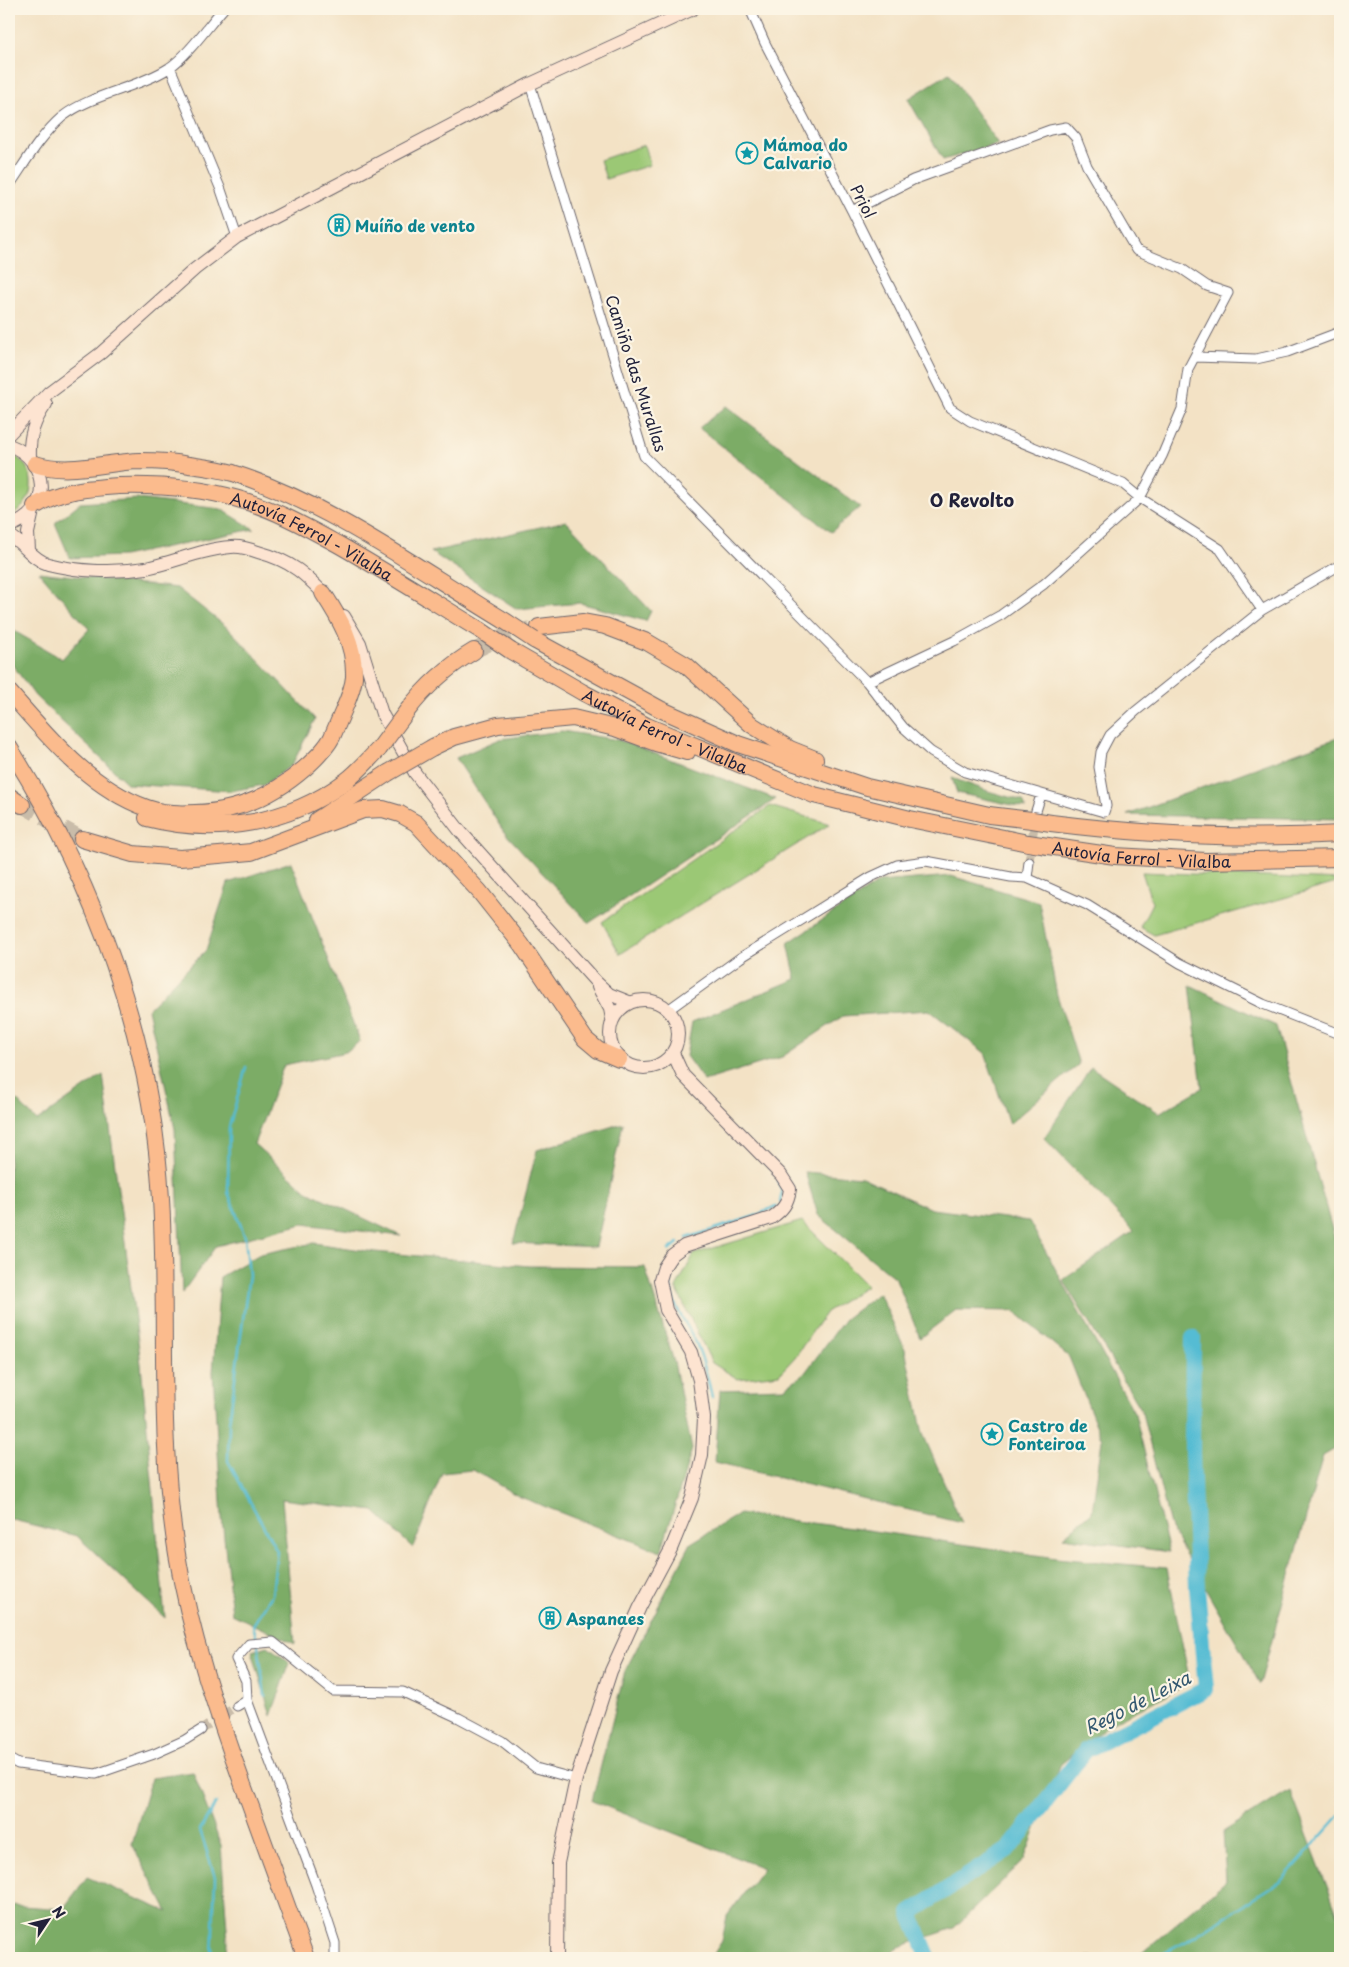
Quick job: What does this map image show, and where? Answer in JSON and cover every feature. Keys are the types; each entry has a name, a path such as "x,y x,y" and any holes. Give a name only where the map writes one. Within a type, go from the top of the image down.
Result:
{"highway":[{"name":"Autovía Ferrol - Vilalba","path":"32,461 63,470 140,461 186,464 232,473 317,509 372,538 505,621 537,633 660,709 738,744 867,787 988,815 1034,816 1051,823 1124,832 1205,836 1308,836 1340,834"},
{"name":"Autovía Ferrol - Vilalba","path":"34,508 46,500 66,492 106,487 136,486 192,489 239,499 291,518 366,560 511,651 582,692 647,726 814,795 910,819 1028,843 1115,856 1206,861 1340,858"},
{"path":"9,693 82,770 126,800 149,809 180,813 207,813 244,805 276,791 314,760 331,738 348,701 354,678 353,658 349,640 338,614 323,593"},
{"path":"537,633 583,622 605,626 648,642 686,665 752,725 790,749 836,767 867,787"},
{"path":"9,693 55,752 98,792 142,817 169,824 195,827 222,827 256,822 296,810 320,799 347,780 378,749 407,710 433,680 452,664 474,650"},
{"path":"271,845 341,805 388,773 433,747 454,737 498,725 573,718 615,728 656,743 759,772"},
{"path":"9,747 52,820 94,908 114,962 135,1034 151,1113 161,1195 164,1271 165,1432 176,1553 184,1597 200,1658 221,1724 303,1950"},
{"path":"82,839 133,854 180,858 252,852 363,810 383,809 400,814 416,823 479,890 521,944 585,1039 598,1050 620,1059"}],"street":[{"path":"9,186 36,147 66,114 170,67 196,41 223,9"},
{"path":"9,434 50,392 123,334 195,269 237,237 530,84 693,9"},
{"name":"Priol","path":"750,9 765,43 852,211 950,408 970,421 1123,484 1140,498"},
{"path":"170,67 221,190 237,237"},
{"name":"Camiño das Murallas","path":"530,84 644,456 867,682 903,727 931,752 965,772 1104,812 1106,806 1099,767 1101,752 1110,735 1136,711 1262,610"},
{"path":"852,211 913,180 1050,130 1066,127 1076,138 1087,166 1136,250 1182,269 1207,286 1228,292 1188,369 1182,409 1162,456 1140,498 1044,584 1001,615 954,641 867,682"},
{"path":"1195,358 1256,359 1287,352 1340,334"},
{"path":"32,461 30,436 38,416 51,398 80,369"},
{"path":"9,445 19,449 32,461 39,474 40,496 34,508 28,534 29,550"},
{"path":"1140,498 1220,549 1262,610 1340,565"},
{"path":"9,526 25,518 34,508"},
{"path":"9,535 40,561 47,564 80,569 124,571 232,547 268,554 292,565 308,578 346,618 360,643 382,714 415,773 460,831 596,982 609,994 629,1002"},
{"path":"1034,816 1041,795"},
{"path":"668,1010 740,958 871,877 897,865 926,861 1011,877 1027,878 1087,905 1180,963 1262,1004 1338,1034"},
{"path":"1027,878 1029,862"},
{"path":"596,982 610,1010 612,1019"},
{"path":"651,1000 660,1004 675,1019 678,1031 673,1053 662,1064 655,1067 646,1069 632,1067 620,1059 613,1051 609,1040 612,1019 619,1009 629,1002 651,1000"},
{"path":"557,1958 558,1863 576,1779 611,1671 640,1607 671,1549 692,1498 702,1455 704,1418 699,1380 691,1352 666,1310 660,1280 664,1267 672,1255 684,1246 771,1218 782,1210 790,1189 781,1175 684,1076 673,1053"},
{"path":"655,1067 684,1076"},
{"path":"335,1958 335,1943 308,1862 247,1700 246,1681 236,1659 249,1644 273,1642 333,1691 403,1692 460,1718 502,1741 536,1768 576,1779"},
{"path":"237,1706 247,1700"},
{"path":"9,1758 18,1764 96,1774 154,1754 202,1730"}],"green space":[{"path":"949,73 998,144 943,160 908,99"},
{"path":"644,145 650,165 606,179 600,160"},
{"path":"726,406 860,507 831,532 699,428"},
{"path":"9,454 19,459 26,466 30,475 31,485 25,503 18,511 9,516"},
{"path":"138,499 221,509 254,529 123,556 70,558 55,523 80,503"},
{"path":"566,521 651,611 646,621 580,603 517,609 431,552"},
{"path":"39,572 177,588 229,629 315,719 292,765 264,785 231,791 128,784 35,696 9,660 9,628 62,659 89,629"},
{"path":"562,731 619,740 776,799 589,923 504,832 456,758 500,739"},
{"path":"1340,737 1340,819 1127,815"},
{"path":"952,778 1023,801 1026,808 957,793"},
{"path":"770,806 830,824 620,954 602,922"},
{"path":"291,862 360,1041 346,1052 284,1065 254,1144 307,1191 401,1236 303,1224 216,1246 182,1293 175,1129 148,1009 206,950 228,883"},
{"path":"1142,872 1340,880 1340,882 1154,935 1140,927 1152,903"},
{"path":"951,876 1039,902 1057,995 1079,1064 1009,1124 985,1053 929,1010 843,1016 782,1057 704,1081 686,1056 692,1022 796,979 788,943 879,882"},
{"path":"1190,985 1276,1026 1340,1258 1340,1446 1323,1456 1260,1684 1171,1529 1141,1409 1063,1280 1134,1231 1044,1138 1091,1067 1159,1113 1202,1088"},
{"path":"103,1075 141,1364 165,1618 77,1536 9,1519 9,1092 37,1121"},
{"path":"623,1123 596,1247 513,1243 537,1150"},
{"path":"805,1172 862,1177 931,1209 1029,1221 1135,1414 1169,1552 1063,1537 1092,1512 1102,1440 1069,1357 1014,1311 956,1310 920,1338 896,1279 818,1215"},
{"path":"802,1221 867,1286 826,1312 795,1357 779,1374 738,1379 712,1363 676,1288 694,1254"},
{"path":"314,1243 375,1252 529,1266 645,1267 674,1362 692,1449 661,1552 518,1496 473,1470 442,1473 413,1548 374,1511 282,1499 295,1644 232,1614 222,1518 213,1372 220,1277 260,1254"},
{"path":"879,1293 905,1349 923,1434 962,1523 715,1462 720,1390 784,1388 804,1374 845,1319"},
{"path":"739,1514 860,1529 1056,1558 1167,1568 1190,1683 1108,1725 1061,1764 1024,1860 954,1928 896,1948 886,1958 711,1958 722,1941 727,1916 763,1868 592,1801 625,1671 691,1543"},
{"path":"268,1646 290,1663 271,1716 252,1651"},
{"path":"193,1772 221,1845 228,1943 226,1958 9,1958 9,1905 63,1909 87,1877 168,1912 132,1844 151,1778"},
{"path":"1290,1790 1340,1920 1340,1958 1067,1958 1137,1957 1226,1881 1223,1832"}],"waterway":[{"path":"246,1067 229,1127 228,1192 245,1237 249,1275 229,1423 228,1461 277,1551 272,1595 253,1625 257,1640"},
{"path":"778,1181 782,1192 780,1202"},
{"path":"687,1238 755,1216 776,1206"},
{"path":"669,1250 678,1243"},
{"path":"667,1269 671,1273 671,1293 697,1345 712,1397"},
{"name":"Rego de Leixa","path":"929,1958 910,1913 1009,1849 1086,1750 1206,1689 1197,1588 1192,1452 1193,1338"},
{"path":"258,1645 265,1696"},
{"path":"212,1958 215,1877 200,1830 216,1803"},
{"path":"1155,1958 1187,1941 1281,1881 1340,1815"}],"tunnel":[{"path":"474,651 505,635 530,629"},
{"path":"22,805 82,839"},
{"path":"1029,862 1035,818"},
{"path":"201,1730 237,1706"}],"place":[{"name":"Mámoa do Calvario","path":"747,153"},
{"name":"Muíño de vento","path":"339,225"},
{"name":"Castro de Fonteiroa","path":"992,1434"},
{"name":"Aspanaes","path":"550,1618"}],"district":[{"name":"O Revolto","path":"972,499"}]}
